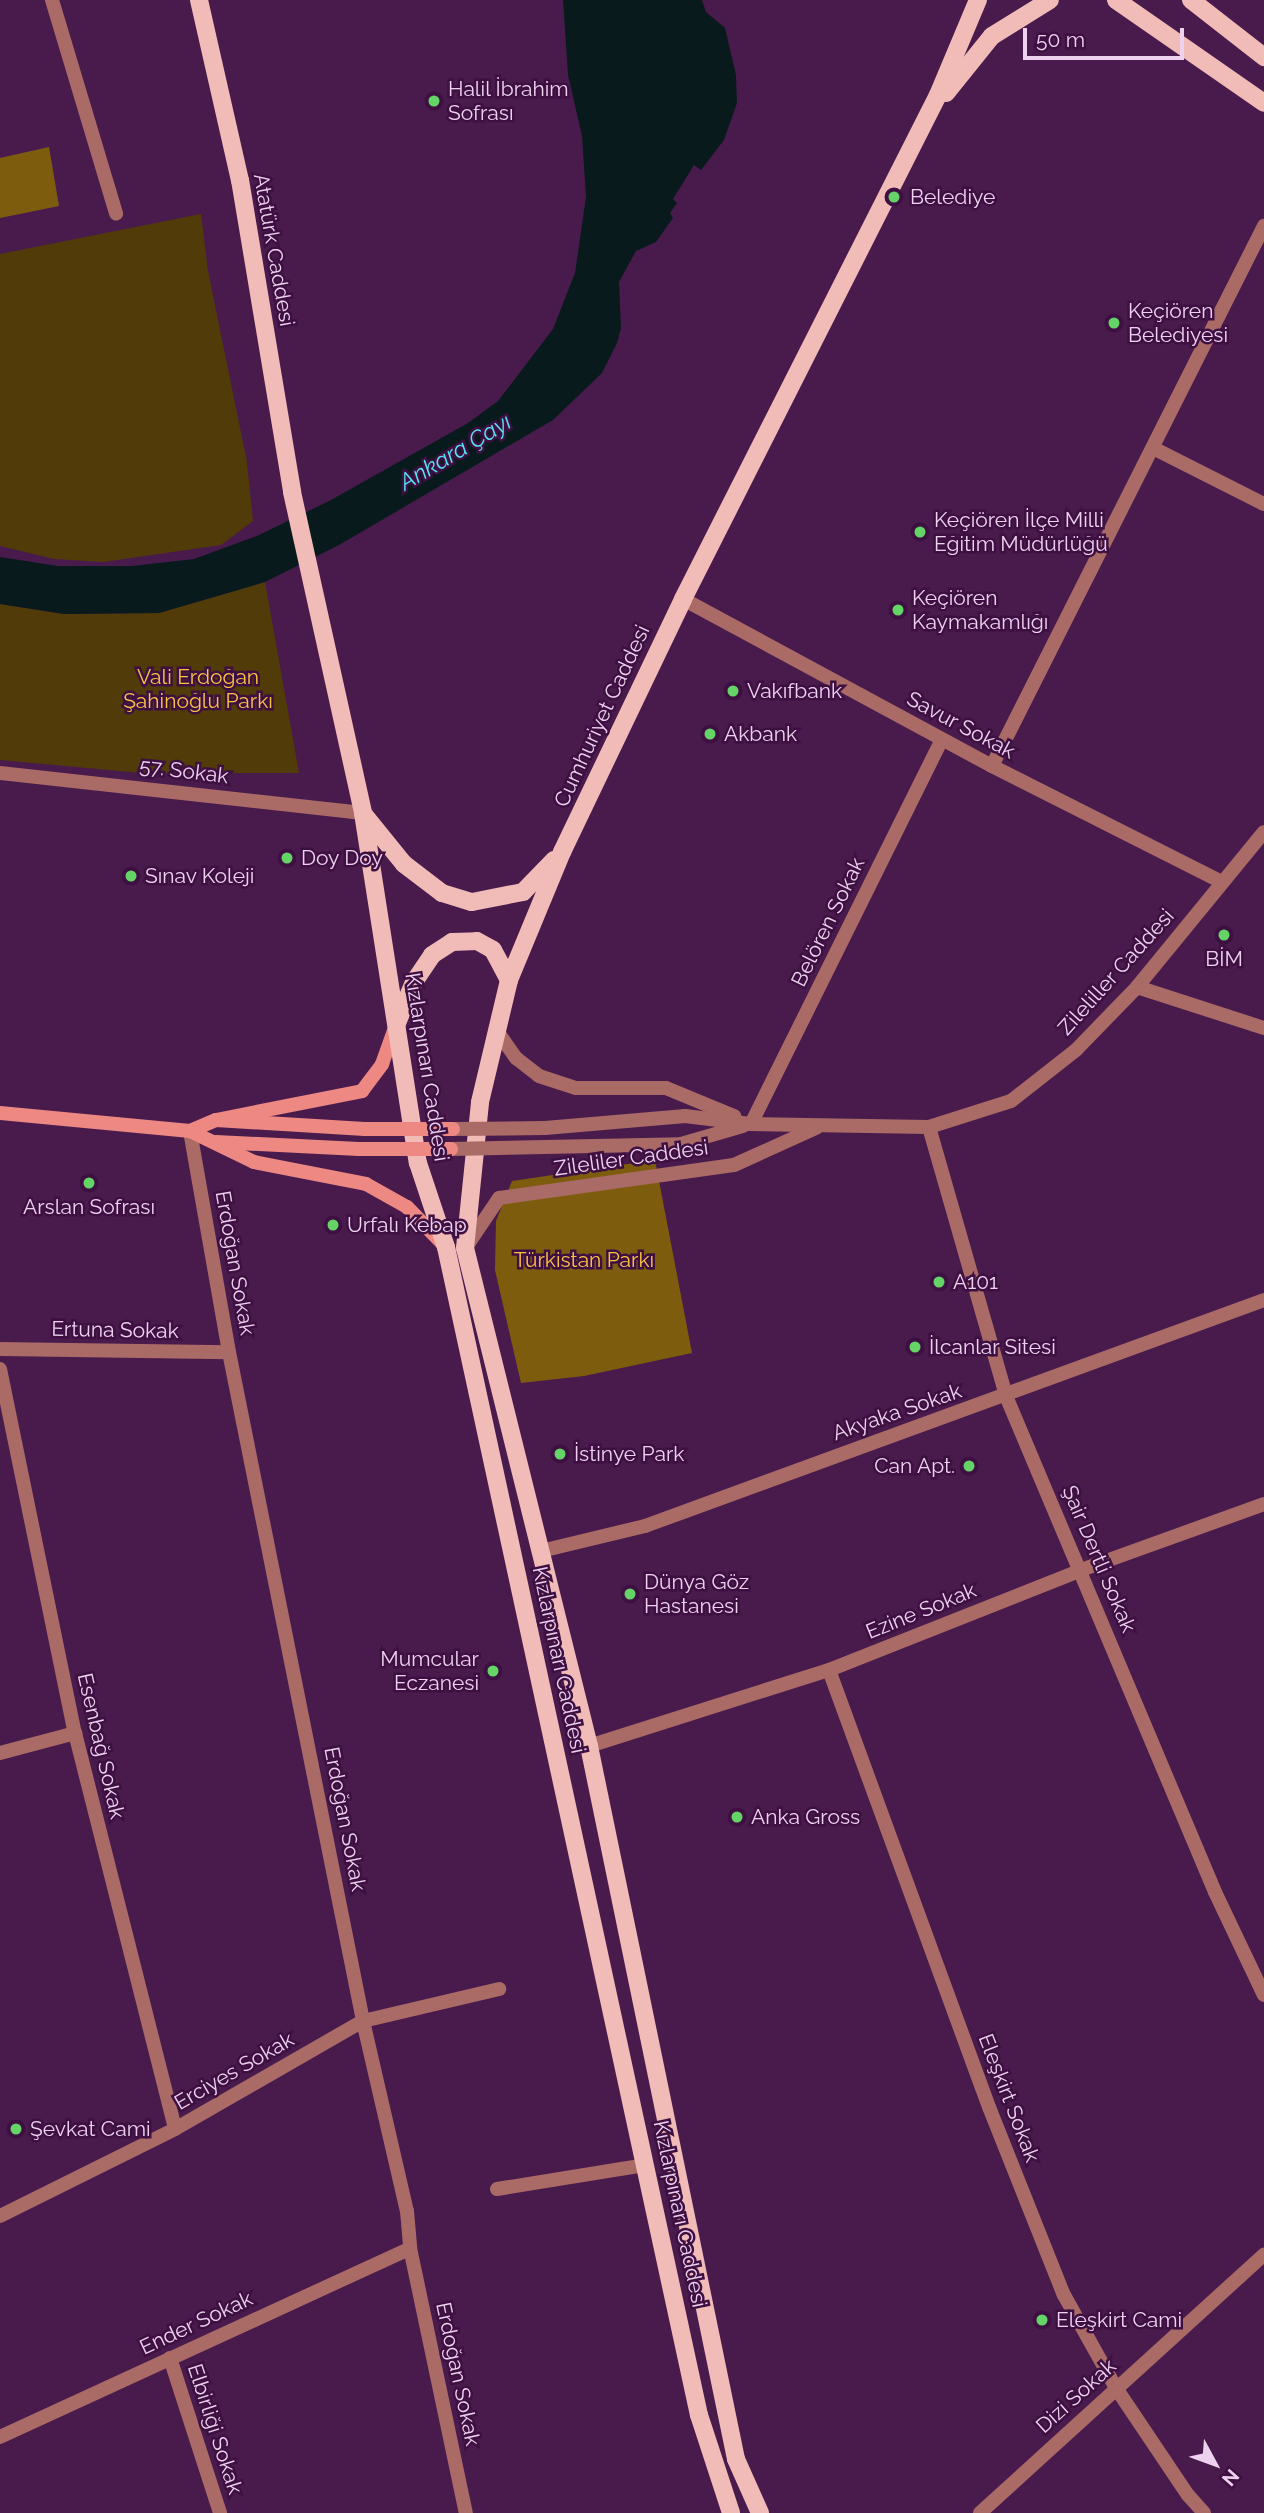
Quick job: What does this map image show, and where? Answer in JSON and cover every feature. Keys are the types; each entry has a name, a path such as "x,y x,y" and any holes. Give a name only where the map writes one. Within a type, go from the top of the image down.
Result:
{"main road":[{"name":"Atatürk Caddesi","path":"200,0 240,180 296,510 310,570"},
{"path":"928,115 978,0"},
{"path":"928,115 992,36 1050,0"},
{"path":"1116,0 1264,103"},
{"path":"1191,0 1264,57"},
{"name":"Cumhuriyet Caddesi","path":"509,980 562,852 682,599 928,115"},
{"name":"Kızlarpınarı Caddesi","path":"310,570 363,813 418,1163 446,1247 699,2415 731,2513"},
{"path":"363,813 404,864 442,893 472,902 523,892 562,852"},
{"path":"190,1131 216,1121 362,1091 382,1064 414,982 432,955 452,942 477,941 493,950 509,980"},
{"name":"Kızlarpınarı Caddesi","path":"509,980 480,1102 465,1248 589,1746 736,2459 760,2513"},
{"path":"0,1113 190,1131 254,1162 366,1184 407,1207 446,1247"},
{"path":"216,1121 365,1129 453,1129"},
{"path":"216,1142 359,1149 451,1149"}],"street":[{"path":"52,0 116,214"},
{"path":"992,766 1264,226"},
{"path":"1153,448 1264,504"},
{"name":"Savur Sokak","path":"682,599 942,740 1222,882"},
{"name":"Belören Sokak","path":"751,1124 942,740"},
{"name":"57. Sokak","path":"0,773 363,813"},
{"path":"1222,882 1264,832"},
{"name":"Zileliller Caddesi","path":"751,1124 929,1127 1011,1101 1076,1049 1137,987 1222,882"},
{"path":"1137,987 1264,1028"},
{"path":"497,1031 516,1058 539,1076 576,1088 666,1088 751,1124"},
{"path":"453,1129 545,1128 685,1116 751,1124"},
{"path":"451,1149 681,1144 751,1124"},
{"name":"Zileliler Caddesi","path":"465,1248 499,1198 734,1165 822,1125"},
{"name":"Şair Dertli Sokak","path":"929,1127 1006,1396 1215,1892 1264,1995"},
{"name":"Erdoğan Sokak","path":"190,1131 229,1352 363,2021 407,2211 410,2248 466,2513"},
{"name":"Akyaka Sokak","path":"541,1552 645,1525 1264,1300"},
{"name":"Ertuna Sokak","path":"0,1349 229,1352"},
{"name":"Esenbağ Sokak","path":"0,1369 75,1733 175,2129"},
{"name":"Ezine Sokak","path":"589,1746 829,1670 1081,1570 1264,1504"},
{"name":"Eleşkirt Sokak","path":"829,1670 989,2107 1059,2283 1116,2388 1188,2495 1204,2513"},
{"path":"0,1753 75,1733"},
{"name":"Erciyes Sokak","path":"0,2216 175,2129 363,2021 499,1989"},
{"path":"497,2189 646,2165"},
{"name":"Ender Sokak","path":"0,2437 410,2248"},
{"name":"Dizi Sokak","path":"980,2513 1264,2255"},
{"name":"Elbirliği Sokak","path":"170,2358 220,2513"}],"green space":[{"path":"49,147 59,206 0,218 0,158"},
{"path":"201,214 208,271 247,462 253,521 221,545 103,562 54,559 0,546 0,254"},
{"name":"Vali Erdoğan Şahinoğlu Parkı","path":"265,582 299,773 141,773 0,760 0,604 64,614 159,613"},
{"name":"Türkistan Parkı","path":"655,1160 692,1353 584,1376 521,1383 495,1270 496,1221 512,1181"}],"water":[{"name":"Ankara Çayı","path":"563,0 702,0 706,12 725,28 736,75 737,103 724,140 701,170 694,165 673,199 677,203 670,213 673,218 656,242 636,251 619,282 621,328 617,343 602,373 553,420 339,545 265,582 159,613 64,614 0,604 0,557 58,566 132,566 194,559 257,536 331,500 468,423 498,401 553,329 575,273 586,197 582,136 568,75"}],"place":[{"name":"Halil İbrahim Sofrası","path":"434,101"},
{"name":"Belediye","path":"894,197"},
{"name":"Keçiören Belediyesi","path":"1114,323"},
{"name":"Keçiören İlçe Milli Eğitim Müdürlüğü","path":"920,532"},
{"name":"Keçiören Kaymakamlığı","path":"898,610"},
{"name":"Vakıfbank","path":"733,691"},
{"name":"Akbank","path":"710,734"},
{"name":"Doy Doy","path":"287,858"},
{"name":"Sınav Koleji","path":"131,876"},
{"name":"BİM","path":"1224,935"},
{"name":"Arslan Sofrası","path":"89,1183"},
{"name":"Urfalı Kebap","path":"333,1225"},
{"name":"A101","path":"939,1282"},
{"name":"İlcanlar Sitesi","path":"915,1347"},
{"name":"İstinye Park","path":"560,1454"},
{"name":"Can Apt.","path":"969,1466"},
{"name":"Dünya Göz Hastanesi","path":"630,1594"},
{"name":"Mumcular Eczanesi","path":"493,1671"},
{"name":"Anka Gross","path":"737,1817"},
{"name":"Şevkat Cami","path":"16,2129"},
{"name":"Eleşkirt Cami","path":"1042,2320"}]}
